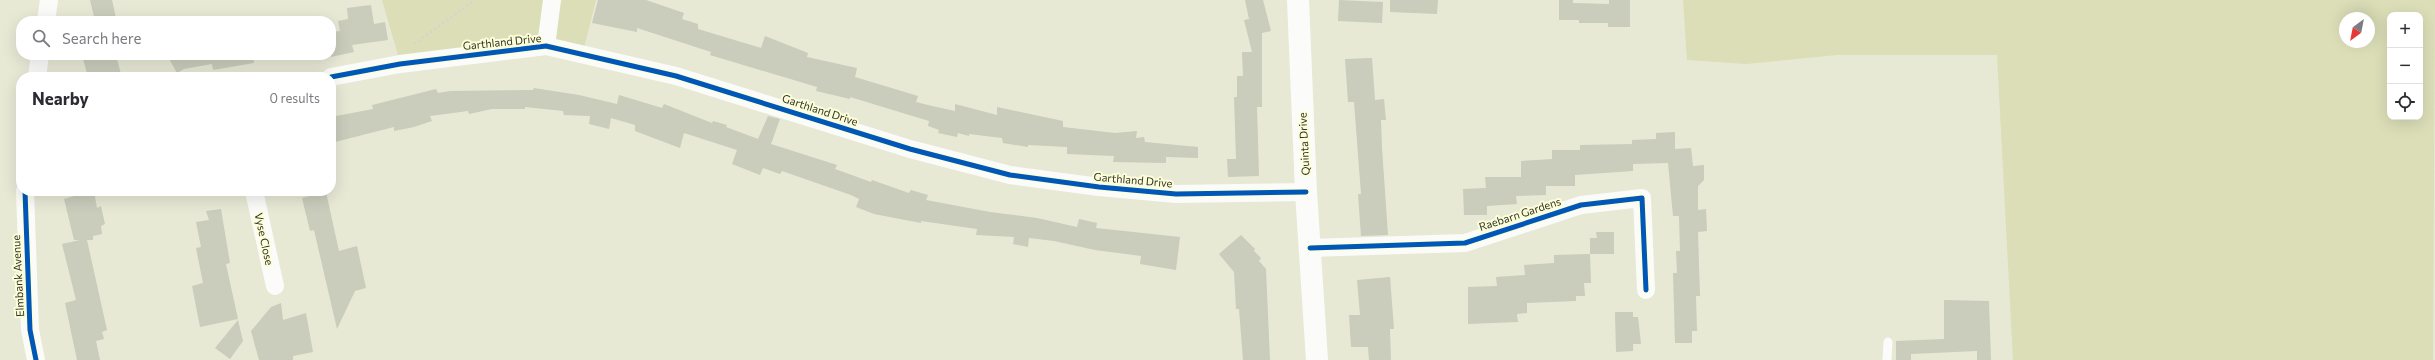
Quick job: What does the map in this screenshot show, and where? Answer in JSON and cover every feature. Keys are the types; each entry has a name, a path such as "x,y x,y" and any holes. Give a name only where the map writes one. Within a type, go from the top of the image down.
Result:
{"street":[{"path":"47,16 49,0"},
{"path":"546,46 552,0"},
{"name":"Quinta Drive","path":"1298,0 1306,192 1317,360"},
{"name":"Garthland Drive","path":"336,76 400,64 546,46 676,76 910,149 1010,175 1099,187 1176,194 1306,192"},
{"path":"38,72 39,60"},
{"name":"Elmbank Avenue","path":"25,196 30,314 36,360"},
{"name":"Vyse Close","path":"255,196 275,286"},
{"name":"Raebarn Gardens","path":"1310,248 1465,243 1581,205 1642,198 1646,290"}],"lane":[{"path":"1887,360 1888,342"}],"path":[{"path":"400,64 398,55 475,0"}],"green space":[{"path":"382,0 596,0 582,56 546,46 474,55 398,55"},
{"path":"1683,0 2435,0 2433,360 2013,360 1997,55 1837,55 1746,64 1687,60"}],"building":[{"path":"90,0 112,0 116,16 94,16"},
{"path":"598,0 646,0 684,13 682,19 698,24 698,29 761,48 765,36 808,53 807,57 857,68 855,77 918,96 916,102 955,111 955,104 997,115 997,107 1063,121 1063,127 1115,133 1137,131 1136,138 1144,137 1145,142 1198,147 1198,158 1166,157 1166,163 1113,162 1114,156 1067,154 1067,147 1028,145 1028,147 1003,143 1002,138 969,134 969,136 958,133 957,137 938,133 939,130 928,126 929,121 850,97 850,99 816,91 817,87 710,55 711,52 637,28 637,32 592,23"},
{"path":"1245,0 1263,0 1271,31 1262,33 1262,107 1257,107 1259,176 1228,177 1227,159 1236,159 1234,97 1237,97 1237,76 1243,76 1242,52 1252,52 1244,20 1249,19"},
{"path":"1339,0 1383,2 1382,23 1338,21"},
{"path":"1390,0 1438,0 1437,14 1390,12"},
{"path":"1559,0 1573,0 1573,3 1609,4 1609,0 1630,0 1630,27 1608,27 1608,23 1579,23 1579,20 1559,20"},
{"path":"371,5 374,24 385,22 388,40 352,45 354,52 336,56 336,31 340,31 338,21 348,19 347,8"},
{"path":"1372,58 1375,100 1384,99 1386,120 1381,120 1388,235 1361,236 1358,194 1361,194 1354,102 1348,102 1345,59"},
{"path":"83,60 117,60 120,72 87,72"},
{"path":"170,60 254,60 254,63 213,70 212,64 184,69 176,72"},
{"path":"534,88 579,95 617,104 619,95 662,108 664,104 712,123 713,121 727,125 726,127 758,139 768,116 780,119 771,144 837,165 835,169 871,182 872,180 909,193 911,190 928,195 926,200 990,212 1037,218 1077,227 1079,219 1097,223 1096,228 1180,237 1176,270 1140,264 1141,256 1095,250 1054,241 1029,238 1028,247 1013,244 1014,237 976,235 977,229 921,221 921,223 874,214 856,207 859,199 851,195 782,171 780,174 763,168 760,175 732,164 737,150 684,133 680,148 635,131 635,125 611,118 609,129 589,124 590,116 564,115 563,111 525,107 525,109 492,109 469,114 468,111 430,116 432,121 414,127 394,131 394,127 336,142 336,116 373,109 372,105 436,89 438,93 450,91 533,90"},
{"path":"1675,132 1675,149 1691,148 1693,166 1704,165 1704,180 1698,186 1698,210 1706,209 1707,231 1698,232 1700,296 1696,296 1697,331 1692,331 1692,343 1675,343 1673,273 1677,273 1676,251 1680,251 1679,216 1673,216 1668,163 1633,164 1633,171 1575,175 1575,186 1546,186 1546,195 1516,196 1517,204 1487,206 1487,215 1464,215 1463,189 1486,188 1485,177 1521,177 1521,161 1552,159 1552,150 1580,150 1580,145 1632,144 1632,140 1656,139 1656,133"},
{"path":"74,196 95,196 97,208 101,206 105,224 101,226 102,234 93,236 93,240 87,240 107,330 102,332 104,339 96,341 100,360 77,360 65,303 76,300 62,244 80,240 74,240 64,199"},
{"path":"310,196 327,196 339,251 357,246 366,288 355,291 337,329 314,230 310,231 302,198"},
{"path":"221,209 230,263 226,264 238,319 200,327 192,286 203,283 196,248 201,247 196,222 209,220 206,211"},
{"path":"1596,232 1614,232 1614,254 1590,254 1590,238 1597,238"},
{"path":"1241,235 1255,249 1254,251 1261,258 1259,261 1266,269 1270,360 1243,360 1239,309 1236,309 1234,272 1219,254"},
{"path":"1590,254 1591,283 1584,283 1585,296 1576,296 1576,301 1527,303 1527,313 1517,314 1518,322 1468,324 1468,287 1497,286 1496,277 1525,275 1524,265 1554,263 1554,255"},
{"path":"1390,277 1394,329 1390,329 1391,360 1369,360 1368,347 1351,347 1349,315 1360,315 1357,280"},
{"path":"1944,300 1989,301 1991,360 1977,360 1977,351 1911,354 1911,360 1896,360 1896,341 1944,339"},
{"path":"281,303 283,320 306,313 313,352 293,356 293,360 259,360 251,331 271,307"},
{"path":"1615,312 1633,312 1633,317 1638,317 1641,344 1633,344 1633,351 1616,352"},
{"path":"238,320 243,341 230,359 215,348"}],"cycle path":[{"path":"336,76 400,64 546,46 676,76 910,149 1010,175 1099,187 1176,194 1306,192"},
{"path":"25,196 30,330 36,360"},
{"path":"1310,248 1465,243 1581,205 1642,198 1646,290"}]}
